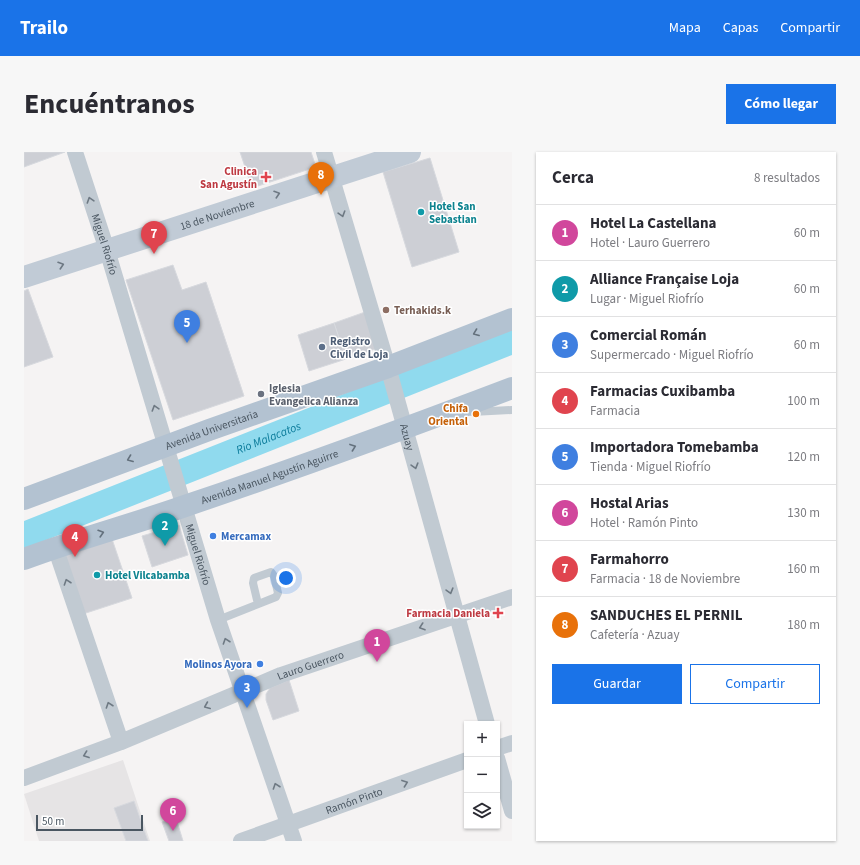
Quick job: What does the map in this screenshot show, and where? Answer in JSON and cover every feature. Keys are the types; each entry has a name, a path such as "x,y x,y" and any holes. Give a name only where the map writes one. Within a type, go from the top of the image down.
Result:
{"main road":[{"name":"Avenida Universitaria","path":"24,500 389,372 512,319"},
{"name":"Avenida Manuel Agustín Aguirre","path":"24,559 403,425 445,413 512,388"}],"street":[{"name":"Miguel Riofrío","path":"75,152 107,250 218,620 294,841"},
{"name":"Azuay","path":"324,152 389,372 486,721"},
{"name":"18 de Noviembre","path":"24,277 331,176 410,152"},
{"path":"55,547 121,742"},
{"name":"Lauro Guerrero","path":"24,778 121,742 281,675 512,597"},
{"path":"500,747 512,743"},
{"name":"Ramón Pinto","path":"241,841 464,761"},
{"path":"500,769 512,811"}],"lane":[{"path":"445,413 512,410"},
{"path":"218,620 258,604"}],"shaded area":[{"path":"123,760 150,841 39,841 24,794"}],"building":[{"path":"24,152 65,152 24,167"},
{"name":"Clinica San Agustín","path":"240,152 311,152 316,167 252,188"},
{"name":"Hotel San Sebastian","path":"430,158 459,252 412,267 383,172"},
{"path":"173,265 182,290 206,282 244,396 173,420 126,280"},
{"path":"28,289 53,357 24,367 24,291"},
{"path":"368,311 378,348 346,359 334,323"},
{"name":"Registro Civil de Loja","path":"334,323 346,359 309,371 298,335"},
{"path":"179,525 188,555 152,567 142,536"},
{"name":"Hotel Vilcabamba","path":"111,536 132,598 83,614 61,552"},
{"path":"289,680 299,711 273,720 266,700 266,694 270,688"},
{"path":"134,801 148,841 126,841 114,808"},
{"path":"176,818 183,841 169,841 162,822"}],"waterway":[{"name":"Rio Malacatos","path":"24,535 512,341"}],"place":[{"name":"Clinica San Agustín","path":"266,177"},
{"name":"SANDUCHES EL PERNIL","path":"321,195"},
{"name":"Hotel San Sebastian","path":"421,212"},
{"name":"Farmahorro","path":"154,254"},
{"name":"Terhakids.k","path":"386,310"},
{"name":"Importadora Tomebamba","path":"187,343"},
{"name":"Registro Civil de Loja","path":"322,347"},
{"name":"Iglesia Evangelica Alianza","path":"261,394"},
{"name":"Chifa Oriental","path":"476,414"},
{"name":"Mercamax","path":"213,536"},
{"name":"Alliance Française Loja","path":"165,546"},
{"name":"Farmacias Cuxibamba","path":"75,557"},
{"name":"Hotel Vilcabamba","path":"97,575"},
{"name":"Farmacia Daniela","path":"498,613"},
{"name":"Hotel La Castellana","path":"377,662"},
{"name":"Molinos Ayora","path":"260,664"},
{"name":"Comercial Román","path":"247,708"},
{"name":"Hostal Arias","path":"173,831"}]}
